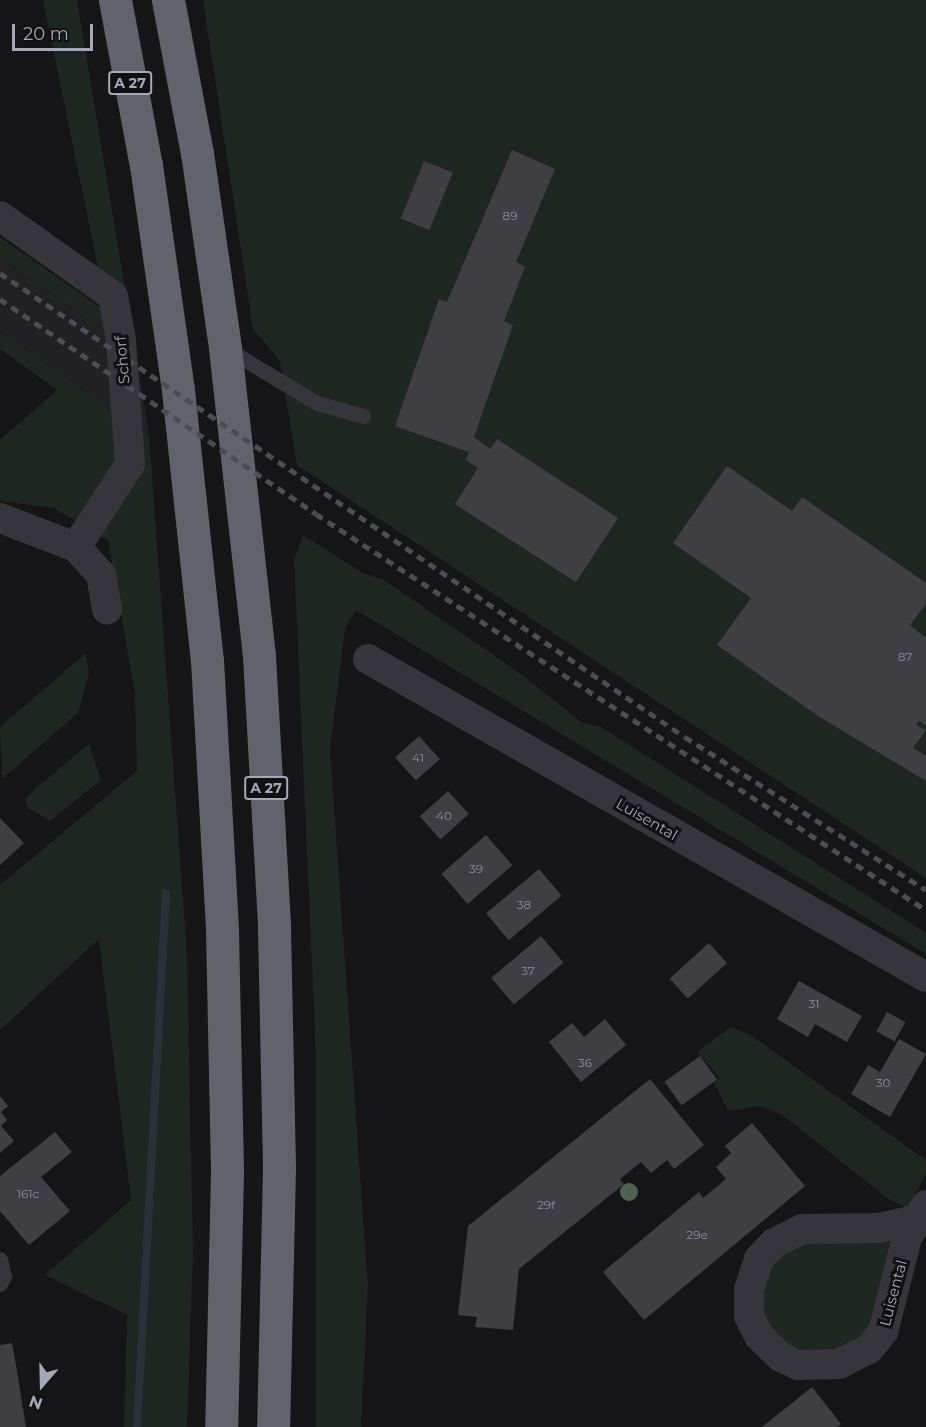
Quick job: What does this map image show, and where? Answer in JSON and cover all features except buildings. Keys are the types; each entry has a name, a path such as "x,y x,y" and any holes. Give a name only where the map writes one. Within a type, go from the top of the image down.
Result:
{"highway":[{"name":"A 27","path":"115,0 146,165 171,342 207,660 222,931 227,1172 221,1427"},
{"name":"A 27","path":"168,0 197,153 225,348 259,656 274,928 279,1168 273,1427"}],"street":[{"name":"Schorf","path":"0,216 113,296 121,340 130,464 76,547"},
{"path":"0,518 76,547 101,574 107,609"},
{"name":"Luisental","path":"368,659 926,977"},
{"name":"Luisental","path":"922,1212 907,1238 884,1332 869,1349 840,1364 798,1365 781,1358 759,1336 749,1316 749,1289 759,1259 774,1243 802,1229 880,1228 922,1212"}],"lane":[{"path":"225,348 317,403 363,416"},
{"path":"0,1259 4,1276 0,1284"}],"shaded area":[{"path":"43,0 77,0 136,354 0,257 0,237 107,312"},
{"path":"203,0 926,0 926,878 297,465 280,361 253,329"},
{"path":"0,257 136,354 149,436 0,331"},
{"path":"0,331 149,436 187,954 193,1253 187,1427 124,1427 127,1315 45,1275 131,1200 99,939 0,1030 0,885 137,771 135,694 108,541 54,508 0,501 0,440 57,390 0,349"},
{"path":"303,535 363,573 384,580 517,671 581,722 601,727 926,933 926,954 356,610 345,629 330,749 368,1287 361,1427 316,1427 316,1056 294,559"},
{"path":"86,653 89,674 78,713 2,779 0,727"},
{"path":"89,744 101,780 50,821 28,808 25,800 36,788"},
{"path":"731,1027 749,1034 926,1160 926,1174 908,1208 890,1200 781,1114 760,1106 728,1111 714,1083 720,1078 697,1052"},
{"path":"898,1234 881,1317 859,1348 794,1355 762,1325 759,1280 787,1243"}],"waterway":[{"path":"137,1427 166,894"}],"railway":[{"path":"0,273 685,737 926,890"},
{"path":"0,299 316,514 926,910"}]}
